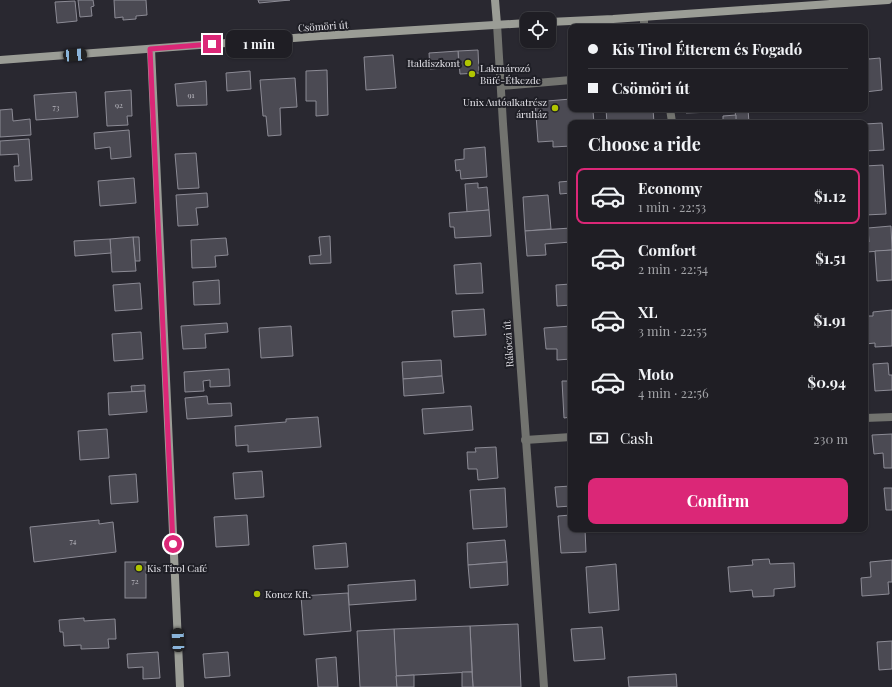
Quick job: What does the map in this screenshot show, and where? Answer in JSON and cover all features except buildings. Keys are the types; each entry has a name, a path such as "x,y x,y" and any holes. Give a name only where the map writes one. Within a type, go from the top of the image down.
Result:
{"main road":[{"name":"Rákóczi út","path":"495,0 497,24"},
{"path":"556,22 888,0"},
{"name":"Csömöri út","path":"0,60 520,23"},
{"path":"150,49 180,687"}],"street":[{"path":"644,17 644,24"},
{"name":"Rákóczi út","path":"497,24 525,440 544,687"},
{"path":"501,86 568,80"},
{"path":"868,418 892,416"},
{"path":"525,440 568,437"}],"place":[{"name":"Italdiszkont","path":"468,63"},
{"name":"Lakmározó Büfé-Étkezde","path":"472,74"},
{"name":"Unix Autóalkatrész áruház","path":"555,108"},
{"name":"Kis Tirol Café","path":"139,568"},
{"name":"Koncz Kft.","path":"257,594"}],"route":[{"path":"173,544 150,49 212,44"}]}
